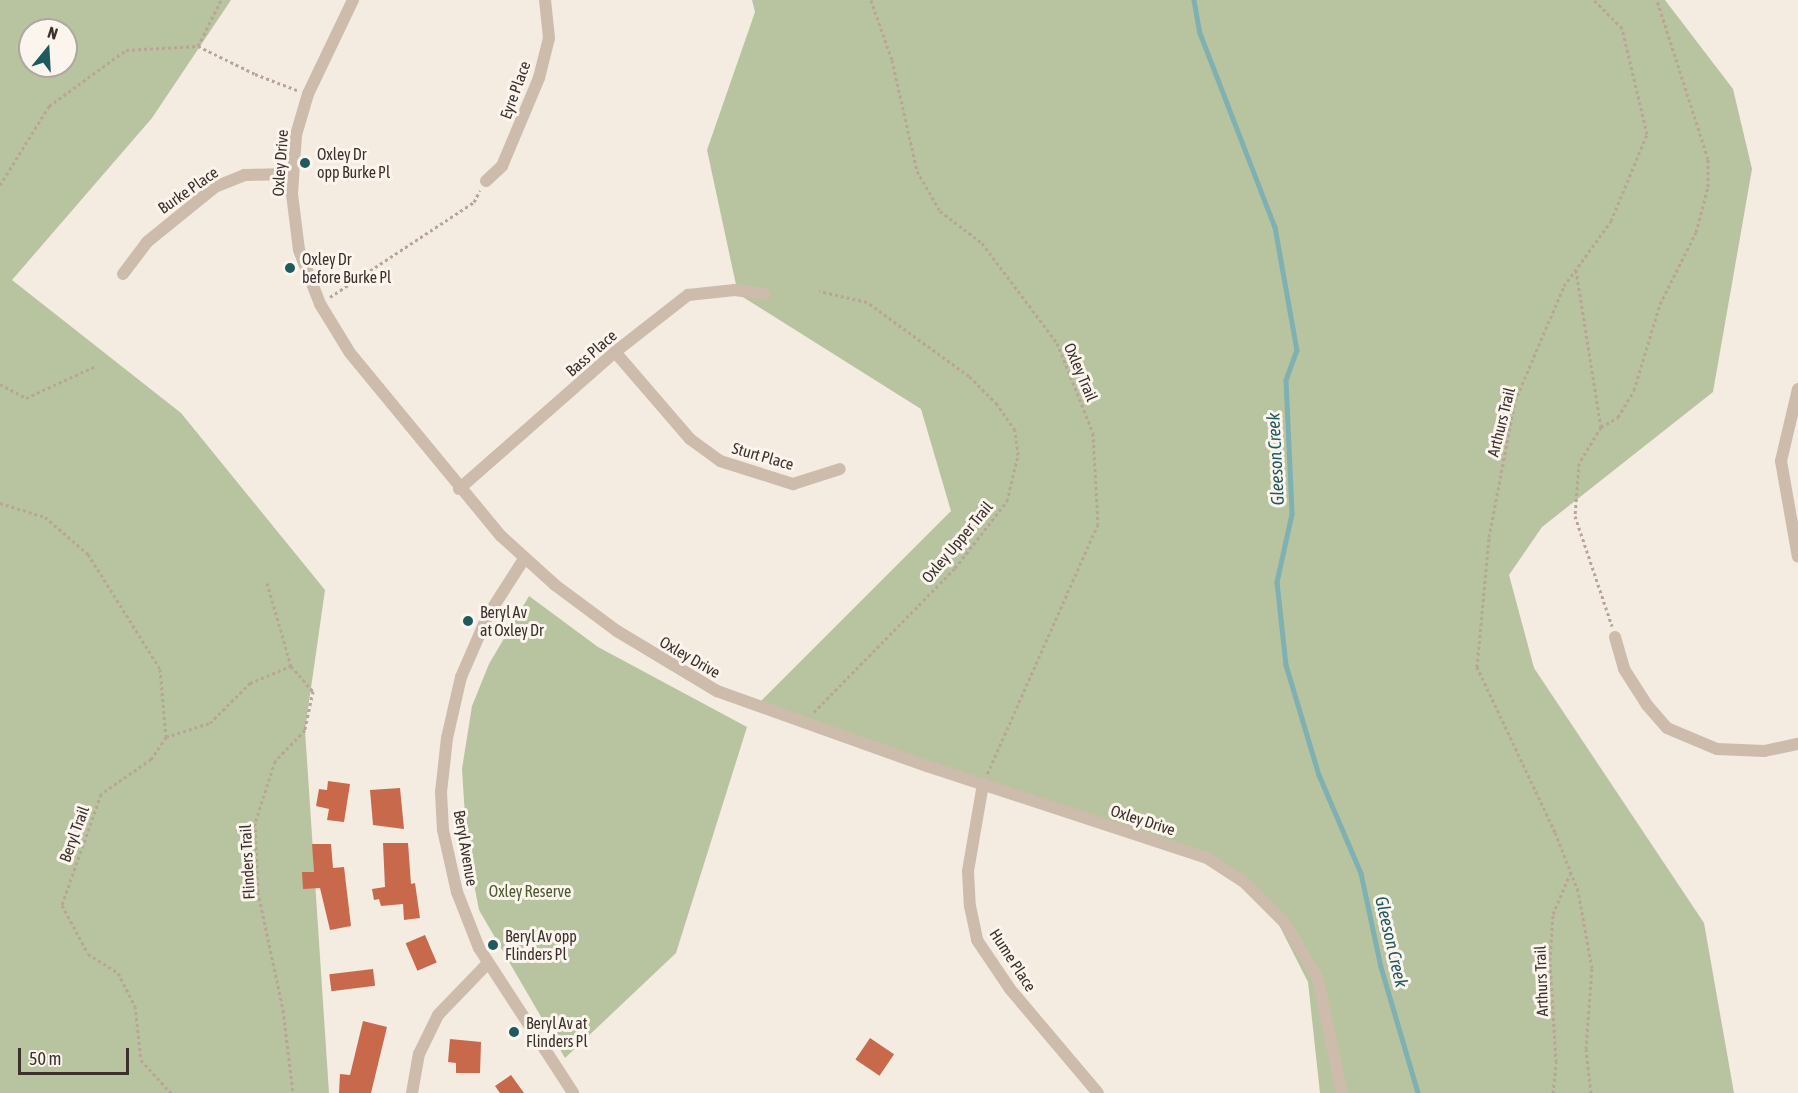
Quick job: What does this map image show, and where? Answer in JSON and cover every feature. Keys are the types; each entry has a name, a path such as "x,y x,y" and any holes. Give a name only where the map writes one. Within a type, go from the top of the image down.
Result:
{"street":[{"name":"Oxley Drive","path":"354,0 308,94 296,135 292,174 299,250 320,304 350,353 459,489 524,559 617,631 717,691 803,724 1207,858 1244,882 1285,924 1318,980 1342,1093"},
{"name":"Eyre Place","path":"486,181 502,166 539,78 549,38 545,0"},
{"name":"Burke Place","path":"123,274 147,242 215,187 244,175 292,174"},
{"name":"Bass Place","path":"459,489 615,352 688,295 735,290 765,294"},
{"name":"Sturt Place","path":"615,352 690,439 720,461 793,483 840,469"},
{"path":"1798,389 1781,461 1798,557"},
{"name":"Beryl Avenue","path":"524,559 484,623 461,677 447,738 441,792 446,848 457,892 487,964 573,1093"},
{"path":"1615,637 1624,669 1647,705 1667,728 1717,749 1764,751 1798,744"},
{"name":"Hume Place","path":"982,784 968,871 970,906 978,940 1010,989 1098,1093"},
{"path":"412,1093 419,1054 438,1015 487,964"}],"path":[{"path":"198,46 221,0"},
{"name":"Oxley Trail","path":"871,0 892,60 917,171 940,211 982,243 1057,343 1093,433 1098,524 982,784"},
{"name":"Arthurs Trail","path":"1591,1093 1586,1049 1592,968 1578,891 1477,667 1489,537 1515,401 1564,286 1611,221 1647,134 1622,28 1594,0"},
{"path":"1615,637 1575,516 1579,463 1601,427 1617,417 1634,390 1660,304 1696,232 1708,187 1708,159 1657,0"},
{"path":"0,185 49,106 126,50 198,46 255,74 308,94"},
{"path":"320,304 474,202 486,181"},
{"path":"1576,270 1601,427"},
{"name":"Oxley Upper Trail","path":"803,724 955,568 1007,501 1018,455 1015,430 997,404 969,376 867,302 819,291"},
{"path":"0,384 26,398 96,366"},
{"path":"0,503 45,517 88,554 160,669 165,737 210,723 250,683 291,666"},
{"name":"Flinders Trail","path":"267,583 291,666 313,691 305,730 275,761 255,823 258,892 283,1010 293,1093"},
{"name":"Beryl Trail","path":"165,737 151,759 102,794 62,905 88,954 118,973 135,1006 141,1060 171,1093"},
{"name":"Arthurs Trail","path":"1553,1093 1556,1062 1550,960 1553,914 1571,872"}],"green space":[{"path":"0,0 231,0 152,118 12,280 181,413 325,590 305,730 329,1093 0,1093"},
{"path":"752,0 1665,0 1733,89 1752,169 1713,392 1542,527 1509,575 1534,668 1704,923 1734,1093 1320,1093 1308,982 1276,919 1215,861 756,706 951,511 921,409 738,294 707,150 755,12"},
{"name":"Oxley Reserve","path":"529,596 598,647 747,727 676,953 565,1058 479,910 467,848 462,769 472,706 489,664"}],"building":[{"path":"328,781 350,784 344,822 327,820 329,809 316,806 319,789 327,790"},
{"path":"400,788 404,829 373,825 370,790"},
{"path":"383,843 408,843 411,884 415,883 420,918 404,920 403,904 381,906 379,899 374,900 372,889 385,887"},
{"path":"312,844 331,844 333,868 344,867 351,926 330,930 320,888 303,889 302,872 314,872"},
{"path":"425,935 437,963 417,971 406,943"},
{"path":"373,969 375,986 331,991 329,974"},
{"path":"363,1021 387,1027 371,1093 339,1093 340,1074 350,1075"},
{"path":"870,1038 894,1054 880,1076 855,1060"},
{"path":"450,1039 481,1042 480,1073 456,1073 456,1063 448,1062"},
{"path":"511,1075 524,1093 500,1093 495,1086"}],"waterway":[{"name":"Gleeson Creek","path":"1194,0 1200,33 1275,227 1297,350 1286,380 1292,514 1277,582 1286,665 1319,775 1361,873 1381,967 1418,1093"}],"place":[{"name":"Oxley Dr opp Burke Pl","path":"305,163"},
{"name":"Oxley Dr before Burke Pl","path":"290,268"},
{"name":"Beryl Av at Oxley Dr","path":"468,621"},
{"name":"Beryl Av opp Flinders Pl","path":"493,945"},
{"name":"Beryl Av at Flinders Pl","path":"514,1032"}]}
